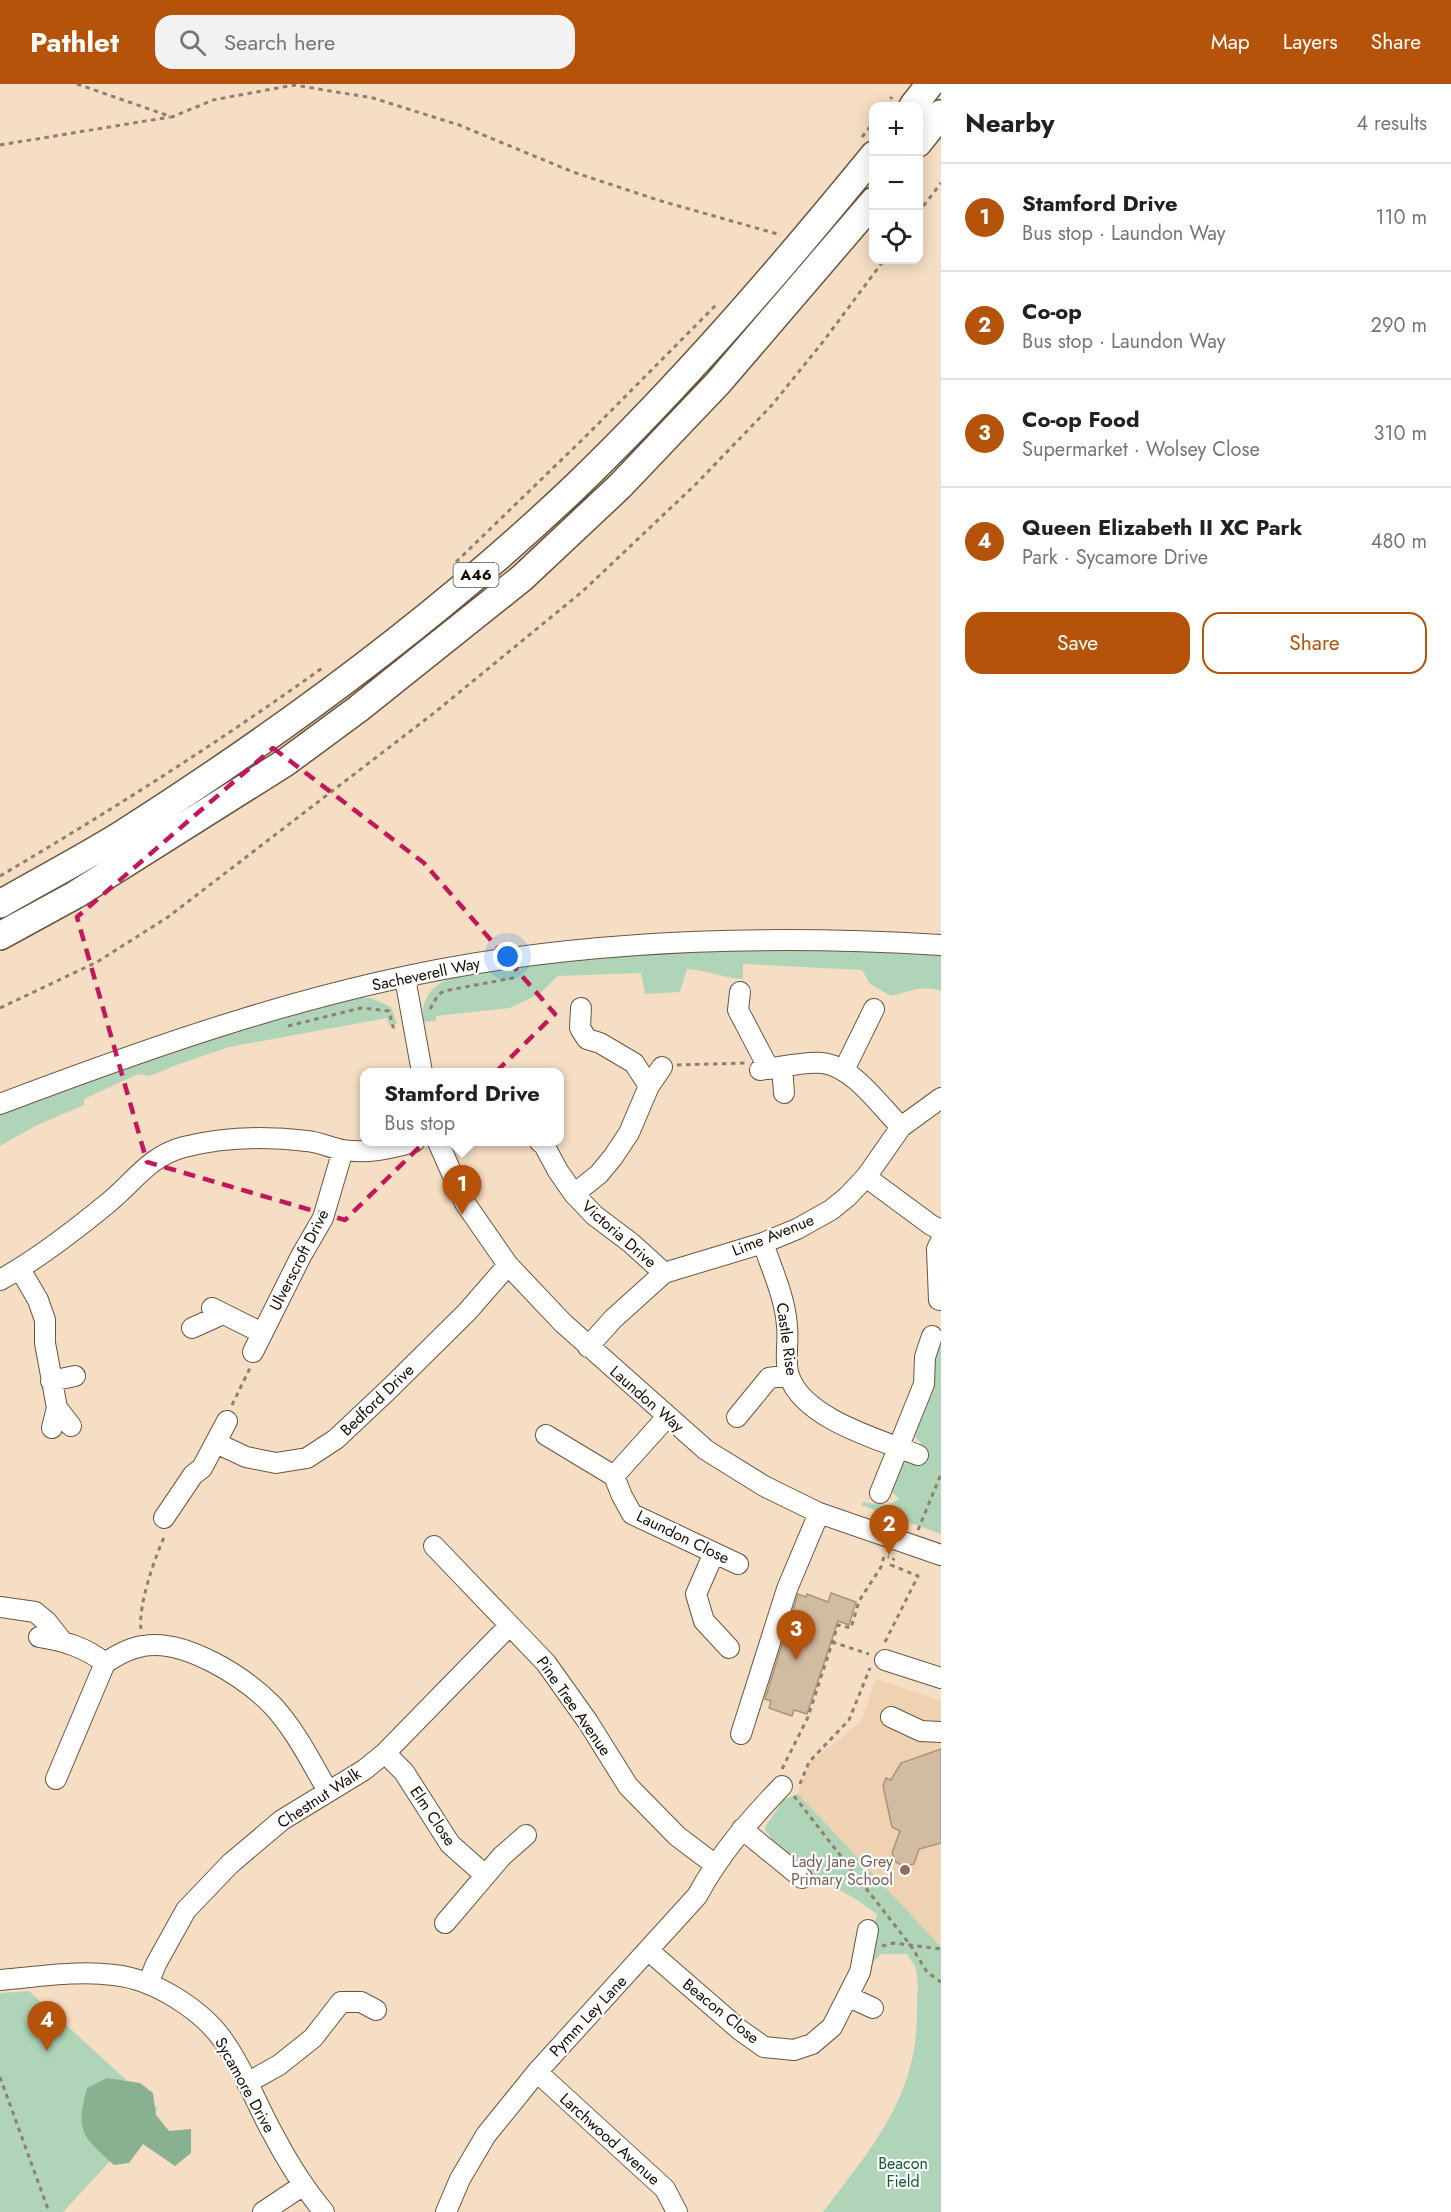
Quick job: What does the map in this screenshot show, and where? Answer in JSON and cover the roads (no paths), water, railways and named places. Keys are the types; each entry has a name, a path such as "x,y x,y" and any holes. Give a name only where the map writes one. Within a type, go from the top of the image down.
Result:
{"highway":[{"path":"916,102 930,84"},
{"path":"923,137 941,114"},
{"name":"A46","path":"0,904 119,836 250,750 348,678 466,584 573,488 700,360 867,147"},
{"name":"A46","path":"0,936 75,895 286,762 358,709 522,578 620,486 718,383 869,206"}],"street":[{"name":"Sacheverell Way","path":"0,1104 177,1041 266,1013 405,978 495,960 663,942 763,939 864,940 941,945"},
{"path":"405,978 421,1068"},
{"path":"740,992 738,1010 784,1093"},
{"path":"581,1008 580,1028 587,1039 600,1043 634,1063 641,1081"},
{"path":"844,1070 874,1009"},
{"path":"770,1069 822,1063 844,1070 866,1088 879,1106 901,1127"},
{"name":"Victoria Drive","path":"574,1194 599,1174 613,1157 628,1133 641,1081 662,1067"},
{"name":"Lime Avenue","path":"588,1347 630,1303 664,1273 763,1243 797,1229 831,1210 866,1177 901,1127 941,1098"},
{"path":"0,1280 20,1269 110,1202 149,1163 182,1148 226,1139 268,1137 310,1141 344,1150 380,1151 399,1146"},
{"name":"Laundon Way","path":"440,1146 465,1203 508,1265 588,1347 706,1450 764,1486 819,1513 941,1555"},
{"name":"Victoria Drive","path":"545,1146 574,1194 594,1215 631,1243 664,1273"},
{"name":"Ulverscroft Drive","path":"253,1352 323,1218 344,1150"},
{"path":"866,1177 941,1230"},
{"path":"939,1300 937,1249 941,1241"},
{"name":"Castle Rise","path":"763,1243 784,1306 789,1375 799,1394 815,1411 909,1451"},
{"name":"Bedford Drive","path":"216,1443 246,1457 276,1464 307,1458 336,1439 387,1392 467,1312 508,1265"},
{"path":"20,1269 38,1300 45,1320 45,1343 51,1381 62,1427"},
{"path":"192,1328 217,1311 262,1333"},
{"path":"880,1493 909,1451 909,1424 924,1384 925,1358 932,1336"},
{"path":"737,1417 769,1378 789,1375"},
{"path":"51,1381 75,1376"},
{"path":"546,1435 614,1476 667,1417"},
{"path":"166,1525 193,1475 202,1468 227,1421"},
{"name":"Laundon Close","path":"614,1476 632,1514 738,1564"},
{"path":"741,1734 787,1588 819,1513"},
{"name":"Pine Tree Avenue","path":"434,1546 546,1663 588,1722 628,1786 677,1836 714,1864"},
{"path":"714,1553 696,1594 704,1621 729,1648"},
{"path":"0,1607 35,1612 62,1641"},
{"path":"62,1641 66,1619"},
{"name":"Chestnut Walk","path":"148,1984 156,1964 186,1910 230,1864 282,1820 364,1770 385,1753 509,1626"},
{"path":"39,1637 62,1641 88,1650 105,1663"},
{"path":"56,1779 105,1663 121,1653 142,1646 157,1645 179,1649 213,1663 245,1682 273,1706 297,1738 328,1791"},
{"path":"879,1658 941,1678"},
{"path":"891,1717 921,1731 941,1732"},
{"name":"Elm Close","path":"385,1753 404,1772 450,1844 485,1875"},
{"name":"Pymm Ley Lane","path":"446,2212 460,2179 486,2135 537,2072 697,1896 714,1864 742,1828 788,1791"},
{"path":"742,1828 802,1878"},
{"path":"445,1923 502,1856 526,1835"},
{"name":"Beacon Close","path":"649,1951 740,2030 764,2047 794,2050 812,2044 832,2026 860,1972 868,1930"},
{"name":"Sycamore Drive","path":"0,1980 83,1974 115,1975 148,1984 173,1996 203,2019 225,2042 302,2186 324,2212"},
{"path":"248,2083 279,2065 313,2038 337,1994 376,2010"},
{"path":"849,1997 873,2008"},
{"name":"Larchwood Avenue","path":"537,2072 665,2189 677,2212"},
{"path":"263,2212 302,2186"}],"place":[{"name":"Stamford Drive","path":"462,1215"},
{"name":"Co-op","path":"889,1555"},
{"name":"Co-op Food","path":"796,1660"},
{"name":"Lady Jane Grey Primary School","path":"905,1870"},
{"name":"Queen Elizabeth II XC Park","path":"47,2051"}],"park label":[{"name":"Beacon Field","path":"903,2172"}]}
